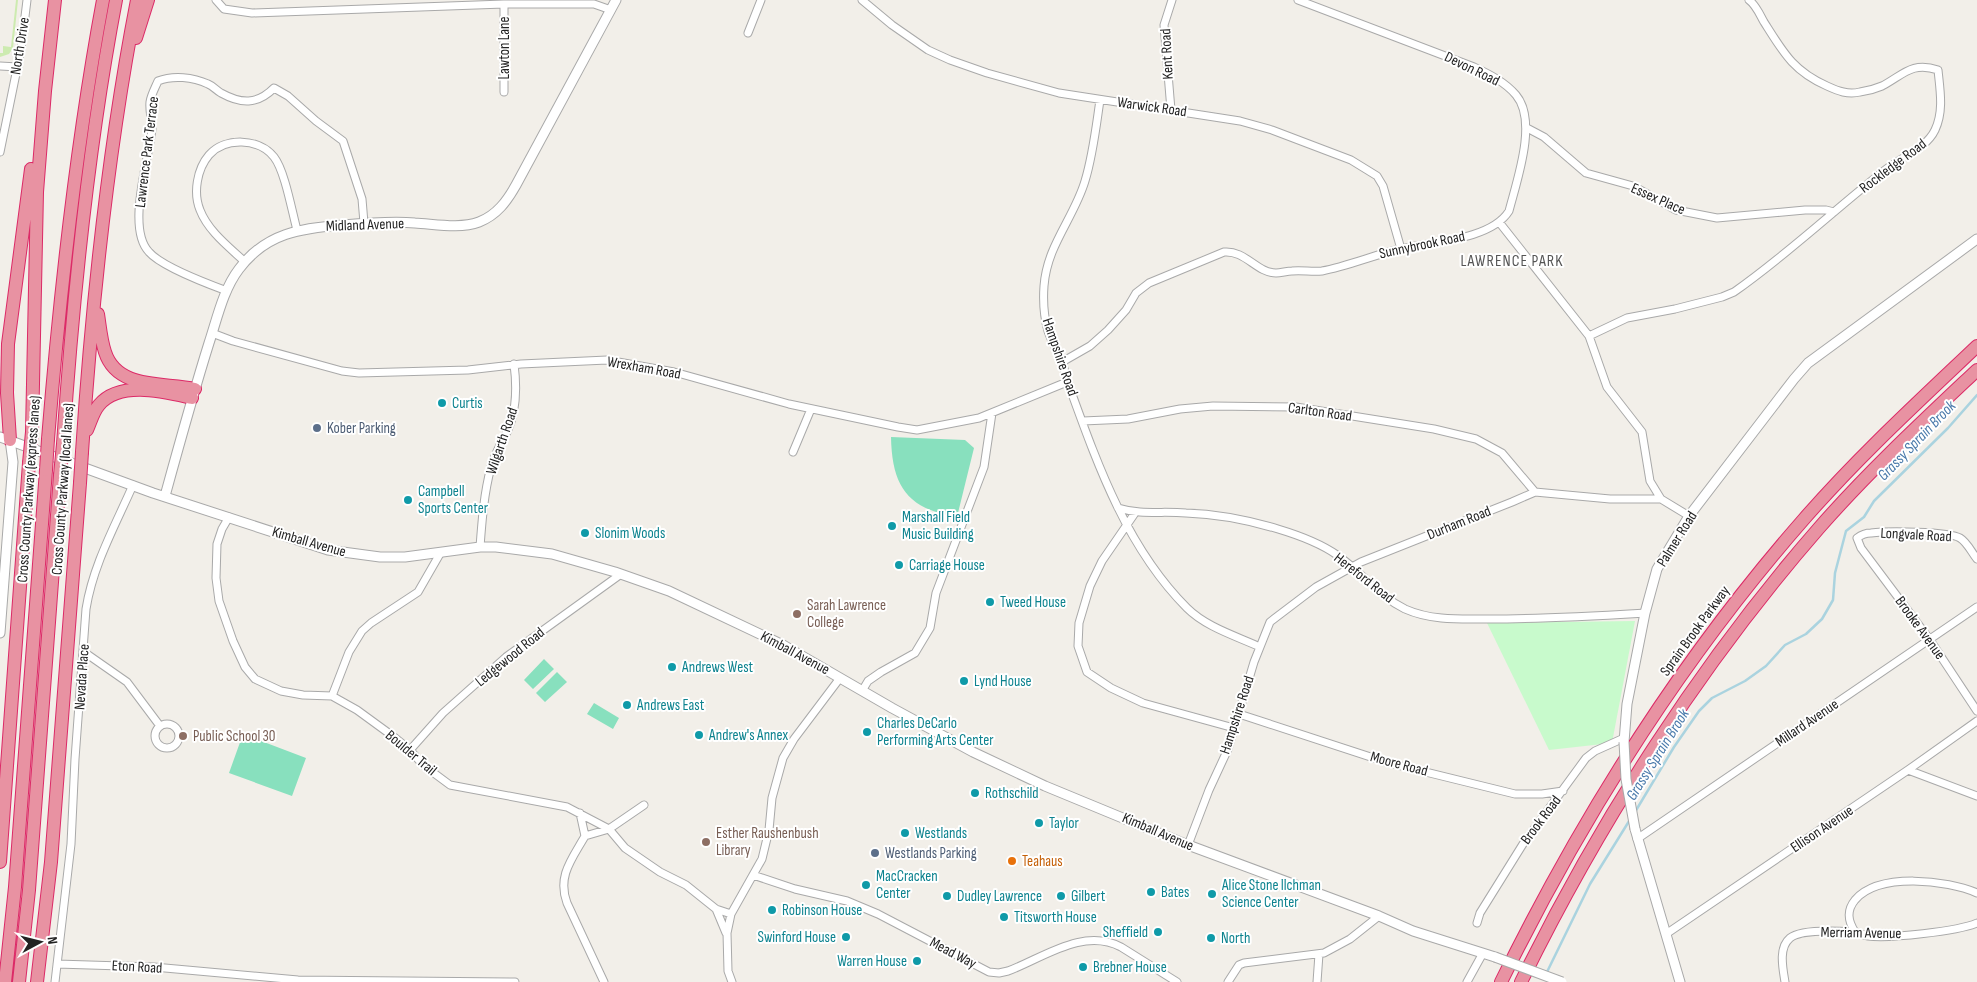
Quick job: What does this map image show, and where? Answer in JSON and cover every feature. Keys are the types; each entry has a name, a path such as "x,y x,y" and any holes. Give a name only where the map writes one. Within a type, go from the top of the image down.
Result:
{"highway":[{"path":"87,89 97,0"},
{"name":"Cross County Parkway (express lanes)","path":"4,982 15,887 48,439 66,244 87,89 103,0"},
{"name":"Cross County Parkway (express lanes)","path":"19,982 29,890 72,323 88,179 116,0"},
{"name":"Cross County Parkway (local lanes)","path":"37,982 51,862 95,298 113,143 137,0"},
{"path":"124,74 148,0"},
{"path":"0,862 32,432 37,192 54,4"},
{"path":"5,438 8,424 7,376 10,330 33,153 45,91"},
{"path":"95,298 104,351 110,363 119,373 129,379 140,382 193,393"},
{"name":"Sprain Brook Parkway","path":"1501,982 1550,888 1610,784 1729,611 1785,541 1830,490 1904,415 1977,346"},
{"path":"1521,982 1564,898 1613,814 1674,720 1743,622 1780,574 1839,506 1977,370"},
{"path":"0,389 7,376"},
{"path":"82,447 95,412 100,403 109,397 126,391 141,390 193,393"},
{"path":"43,982 52,906 51,862"}],"street":[{"name":"North Drive","path":"0,152 24,34 27,0"},
{"path":"216,0 224,9 252,13 504,4 594,4 610,10"},
{"name":"Midland Avenue","path":"165,496 193,393 212,333 227,291 234,276 245,262 265,244 298,230 312,227 364,223 459,225 480,222 494,214 508,199 516,185 616,0"},
{"path":"748,33 761,0"},
{"name":"Warwick Road","path":"862,0 906,35 928,50 950,60 1032,86 1100,100 1240,121 1272,130 1351,160 1377,176 1383,186 1401,249"},
{"name":"Kent Road","path":"1171,110 1164,25 1172,0"},
{"name":"Devon Road","path":"1298,0 1474,67 1495,77 1517,96 1524,111 1527,128 1509,211 1500,222"},
{"name":"Rockledge Road","path":"1589,336 1628,318 1676,309 1734,292 1886,169 1927,141 1935,130 1940,116 1938,70 1927,66 1912,68 1871,90 1857,93 1840,92 1810,79 1797,68 1749,0"},
{"name":"Lawton Lane","path":"504,4 504,92"},
{"path":"0,66 18,67"},
{"name":"Lawrence Park Terrace","path":"227,291 209,285 161,262 150,253 141,239 141,182 152,128 150,102 158,81 165,78 190,78 209,84 219,92 238,102 259,100 274,88 288,96 343,141 362,199 364,223"},
{"name":"Hampshire Road","path":"1100,100 1085,181 1075,207 1058,237 1047,269 1044,286 1044,312 1048,331 1062,362 1067,382 1108,486 1139,548 1153,568 1187,608 1201,620 1260,647 1228,749 1209,790 1188,845"},
{"name":"Essex Place","path":"1527,128 1544,137 1586,173 1632,186 1676,210 1716,218 1805,210 1834,212"},
{"path":"245,262 213,231 200,210 197,191 198,178 209,154 219,147 229,144 253,143 264,148 275,157 282,173 298,230"},
{"path":"1500,222 1589,336 1607,387 1642,432 1650,481 1661,499 1689,516"},
{"name":"Sunnybrook Road","path":"1062,362 1090,346 1108,330 1126,310 1136,293 1149,284 1224,252 1232,251 1242,255 1268,271 1276,273 1293,270 1320,271 1401,249 1467,237 1500,222"},
{"name":"Palmer Road","path":"1680,982 1637,839 1626,779 1624,740 1627,704 1645,613 1657,569 1689,516 1808,363 1977,240"},
{"name":"Wrexham Road","path":"212,333 233,341 325,366 359,373 468,370 514,364 607,360 674,372 811,408 917,430 979,418 1067,382"},
{"name":"Wilgarth Road","path":"480,547 484,500 491,465 508,429 515,404 514,364"},
{"name":"Carlton Road","path":"1083,421 1128,418 1180,409 1213,406 1296,406 1434,429 1476,439 1502,453 1535,492"},
{"path":"793,452 811,408"},
{"path":"862,691 868,681 916,653 930,628 936,593 984,467 992,413"},
{"path":"0,633 13,462 5,438"},
{"name":"Kimball Avenue","path":"5,438 133,485 328,550 380,558 405,557 480,547 552,554 621,574 669,591 743,625 973,752 1045,786 1188,845 1379,916 1413,931 1483,953 1562,982"},
{"path":"1524,495 1526,480"},
{"name":"Nevada Place","path":"55,982 68,877 86,609 94,575 133,485"},
{"name":"Durham Road","path":"1260,647 1270,622 1316,587 1352,567 1512,502 1524,495 1535,492 1610,499 1661,499"},
{"name":"Hereford Road","path":"1118,508 1135,513 1185,513 1248,521 1280,530 1318,544 1337,555 1384,598 1406,609 1436,619 1529,619 1645,613"},
{"path":"1135,513 1102,561 1090,586 1079,623 1078,646 1087,672 1111,688 1143,703 1234,728"},
{"name":"Boulder Trail","path":"229,517 217,544 216,578 219,601 233,641 245,667 255,679 281,691 303,696 332,696 357,710 410,750 423,765 450,784 567,807 608,829 625,848 660,872 686,885 716,909 731,914 726,933 728,970 732,982"},
{"name":"Longvale Road","path":"1861,548 1857,538 1860,535 1871,533 1937,533 1962,538 1977,559"},
{"name":"Brooke Avenue","path":"1861,548 1930,640 1977,711"},
{"path":"332,696 349,652 362,631 371,622 418,592 441,552"},
{"name":"Ledgewood Road","path":"410,750 443,713 506,657 621,574"},
{"name":"Millard Avenue","path":"1637,839 1977,608"},
{"path":"84,652 127,682 160,726"},
{"path":"731,914 762,859 769,830 772,798 783,758 794,739 840,678"},
{"name":"Moore Road","path":"1239,714 1389,763 1515,794 1542,794 1563,791"},
{"name":"Ellison Avenue","path":"1666,934 1977,721"},
{"name":"Brook Road","path":"1477,923 1480,914 1523,844 1586,758 1595,751 1624,740"},
{"path":"1908,770 1977,796"},
{"path":"585,836 608,829 644,805"},
{"path":"580,813 585,836 564,875 564,892 567,903 604,982"},
{"name":"Mead Way","path":"753,875 795,889 847,901 878,914 989,972 1000,973 1008,971 1071,944 1100,941 1113,943 1121,947 1177,982"},
{"path":"1855,932 1850,923 1850,907 1857,898 1868,890 1883,884 1928,882 1952,885 1977,893"},
{"name":"Boulder Trail","path":"716,909 726,933"},
{"path":"1228,982 1239,965 1244,963 1324,953 1350,939 1379,916"},
{"name":"Merriam Avenue","path":"1785,982 1782,952 1789,939 1800,934 1812,932 1855,932 1868,936 1902,935 1956,930 1977,923"},
{"path":"1466,982 1483,953"},
{"path":"1317,982 1319,954"},
{"name":"Eton Road","path":"57,964 154,967 298,980 515,982"}],"green space":[{"path":"16,0 18,0 13,48 9,54 0,57 0,53 3,53 3,46 11,47"},
{"path":"891,437 965,440 974,448 957,517 926,508 906,493 899,482 895,469"},
{"path":"1635,621 1612,743 1549,750 1487,623"},
{"path":"544,659 554,669 533,689 524,680"},
{"path":"557,672 567,682 545,702 536,693"},
{"path":"594,703 619,718 613,729 587,714"},
{"path":"243,734 306,758 292,796 229,773"}],"waterway":[{"name":"Grassy Sprain Brook","path":"1635,812 1674,747 1699,711 1712,698 1745,681 1766,666 1785,645 1806,634 1822,619 1833,600 1835,573 1846,531 1864,517 1874,501 1948,428 1977,395"},
{"name":"Grassy Sprain Brook","path":"1546,974 1590,884 1631,818"}],"place":[{"name":"Curtis","path":"442,403"},
{"name":"Kober Parking","path":"317,428"},
{"name":"Campbell Sports Center","path":"408,500"},
{"name":"Marshall Field Music Building","path":"892,526"},
{"name":"Slonim Woods","path":"585,533"},
{"name":"Carriage House","path":"899,565"},
{"name":"Tweed House","path":"990,602"},
{"name":"Sarah Lawrence College","path":"797,614"},
{"name":"Andrews West","path":"672,667"},
{"name":"Lynd House","path":"964,681"},
{"name":"Andrews East","path":"627,705"},
{"name":"Charles DeCarlo Performing Arts Center","path":"867,732"},
{"name":"Andrew's Annex","path":"699,735"},
{"name":"Public School 30","path":"183,736"},
{"name":"Rothschild","path":"975,793"},
{"name":"Taylor","path":"1039,823"},
{"name":"Westlands","path":"905,833"},
{"name":"Esther Raushenbush Library","path":"706,842"},
{"name":"Westlands Parking","path":"875,853"},
{"name":"Teahaus","path":"1012,861"},
{"name":"MacCracken Center","path":"866,885"},
{"name":"Bates","path":"1151,892"},
{"name":"Alice Stone Ilchman Science Center","path":"1212,894"},
{"name":"Dudley Lawrence","path":"947,896"},
{"name":"Gilbert","path":"1061,896"},
{"name":"Robinson House","path":"772,910"},
{"name":"Titsworth House","path":"1004,917"},
{"name":"Sheffield","path":"1158,932"},
{"name":"Swinford House","path":"846,937"},
{"name":"North","path":"1211,938"},
{"name":"Warren House","path":"917,961"},
{"name":"Brebner House","path":"1083,967"}],"district":[{"name":"LAWRENCE PARK","path":"1512,261"}]}
